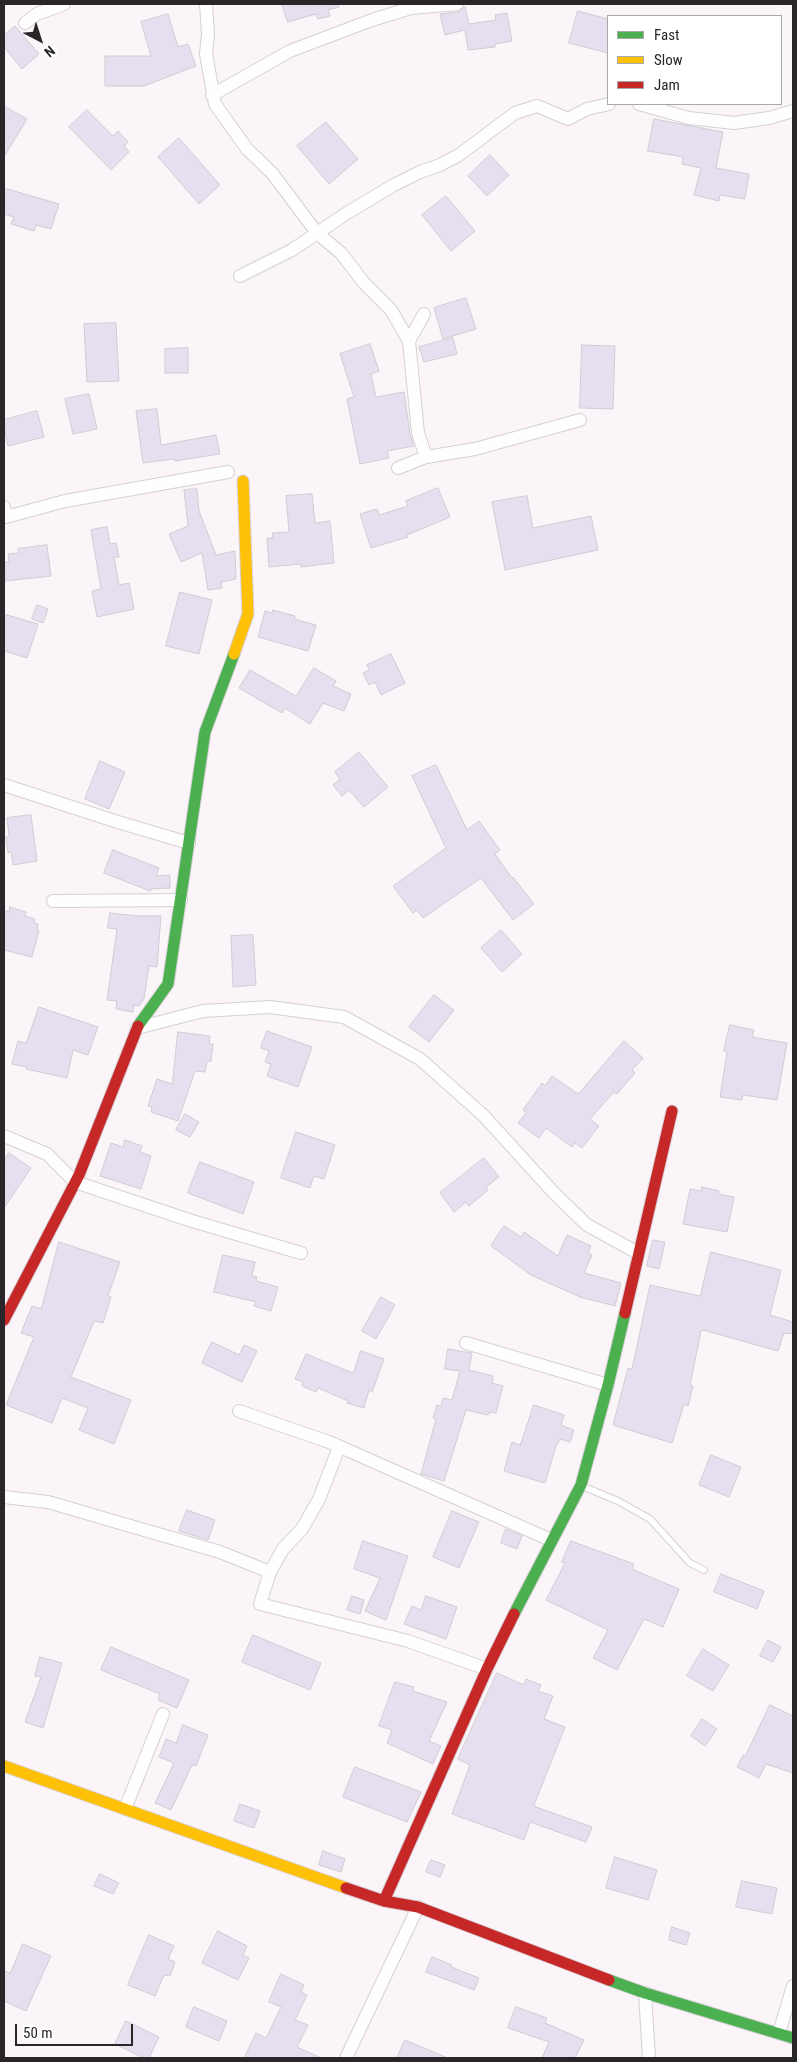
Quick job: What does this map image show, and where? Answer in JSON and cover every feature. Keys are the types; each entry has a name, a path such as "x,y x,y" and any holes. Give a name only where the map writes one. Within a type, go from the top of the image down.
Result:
{"street":[{"path":"25,23 37,14 64,4"},
{"path":"206,4 208,34 206,54 215,104 247,149 272,173 317,233 341,253 364,283 391,310 409,341 418,433 426,457"},
{"path":"212,95 290,51 372,20 411,8 457,4"},
{"path":"240,276 292,250 392,186 459,155 515,113 537,106 568,119 587,109 607,104"},
{"path":"643,105 689,118 734,123 769,118 793,111"},
{"path":"409,341 424,314"},
{"path":"398,468 426,457 475,450 580,420"},
{"path":"5,514 65,501 228,472"},
{"path":"4,1320 75,1182 136,1028 168,984 205,732 248,614 243,481"},
{"path":"4,785 189,843"},
{"path":"53,901 181,900"},
{"path":"136,1028 203,1011 270,1007 344,1017 420,1059 483,1115 554,1193 587,1225 638,1253"},
{"path":"384,1902 487,1669 551,1540 581,1485 608,1385 672,1111"},
{"path":"4,1136 47,1154 75,1182 192,1222 301,1253"},
{"path":"466,1343 608,1385"},
{"path":"239,1411 339,1447 551,1540"},
{"path":"339,1447 319,1499 302,1529 283,1548 270,1572 260,1604 408,1641 487,1669"},
{"path":"4,1497 48,1502 220,1552 270,1572"},
{"path":"124,1809 163,1714"},
{"path":"4,1766 384,1902 418,1907 645,1993 793,2038"},
{"path":"346,2058 418,1907"},
{"path":"779,2033 793,1986"},
{"path":"645,1993 649,2058"}],"lane":[{"path":"581,1485 618,1501 650,1519 690,1563 704,1570"}],"building":[{"path":"282,4 338,4 339,7 328,10 330,16 318,19 316,14 288,22"},
{"path":"465,7 469,24 496,20 495,15 507,13 512,41 495,44 495,47 468,50 465,30 445,35 440,14 458,12"},
{"path":"578,11 607,19 607,53 569,43"},
{"path":"168,14 178,47 188,44 196,66 144,86 105,86 105,56 151,56 141,22"},
{"path":"15,26 39,54 22,69 4,47 4,36"},
{"path":"4,106 27,119 4,157"},
{"path":"87,110 113,136 118,131 128,142 124,146 129,152 111,170 69,127"},
{"path":"654,119 723,132 716,168 749,174 745,199 720,195 719,201 694,195 701,168 682,164 683,157 648,151"},
{"path":"326,122 358,159 329,184 297,146"},
{"path":"179,138 220,185 199,204 158,157"},
{"path":"490,155 509,175 487,196 468,176"},
{"path":"4,188 59,204 51,229 36,225 34,231 11,224 14,217 4,214"},
{"path":"446,196 475,231 451,251 422,215"},
{"path":"466,298 476,329 443,339 434,308"},
{"path":"116,323 119,381 87,382 84,324"},
{"path":"453,338 457,354 424,362 419,347"},
{"path":"370,344 379,371 371,374 376,397 404,392 410,434 414,446 387,451 389,458 360,464 347,399 354,397 340,354"},
{"path":"582,345 615,346 613,409 580,408"},
{"path":"188,348 188,373 165,373 165,349"},
{"path":"89,394 97,429 73,434 65,399"},
{"path":"157,409 161,445 216,435 220,454 175,461 174,459 143,463 136,411"},
{"path":"37,411 44,437 8,446 4,420"},
{"path":"438,488 450,517 407,535 408,537 371,548 360,514 377,509 379,515 408,506 406,501"},
{"path":"197,489 199,511 216,555 235,551 236,579 221,582 222,588 208,590 202,553 181,562 169,534 188,526 184,490"},
{"path":"312,494 315,523 330,521 334,563 301,567 301,564 269,567 267,538 273,538 272,533 289,532 286,496"},
{"path":"527,496 533,528 591,516 598,550 505,570 492,502"},
{"path":"107,527 110,544 116,543 119,557 114,557 119,585 129,583 134,609 97,617 92,591 101,589 91,530"},
{"path":"47,545 51,576 5,581 4,562 9,562 8,554 19,553 18,549"},
{"path":"180,592 212,600 199,654 166,646"},
{"path":"37,605 48,609 43,623 32,619"},
{"path":"273,610 295,616 294,619 316,625 308,651 258,637 265,611 272,613"},
{"path":"4,614 38,624 27,658 4,651"},
{"path":"391,654 405,683 381,695 375,682 369,685 363,673 369,670 367,665"},
{"path":"314,668 336,681 333,686 351,694 344,711 323,703 310,724 285,708 282,713 239,688 250,670 296,696"},
{"path":"359,752 388,787 364,807 349,790 342,796 333,785 340,779 335,772"},
{"path":"100,761 125,772 109,809 85,799"},
{"path":"436,765 467,830 479,821 500,850 495,854 534,904 513,920 481,878 423,918 417,910 413,913 393,886 446,848 412,776"},
{"path":"31,815 37,861 13,865 11,852 8,853 6,837 9,836 7,818"},
{"path":"113,850 159,868 156,876 170,875 170,888 151,889 150,891 104,873"},
{"path":"10,907 26,912 25,916 35,919 34,923 38,924 37,930 39,931 32,957 4,950 4,910 9,912"},
{"path":"110,913 161,916 157,967 149,966 144,999 139,1006 134,1005 133,1012 116,1009 117,1001 107,1000 117,929 108,928"},
{"path":"501,930 522,954 502,972 481,948"},
{"path":"253,935 256,985 233,987 231,936"},
{"path":"434,995 454,1010 429,1042 409,1027"},
{"path":"39,1007 98,1027 88,1055 73,1050 67,1078 12,1064 18,1041 26,1043"},
{"path":"730,1025 754,1030 752,1037 787,1043 777,1100 743,1095 742,1100 720,1097 727,1052 724,1051"},
{"path":"267,1031 312,1047 298,1087 267,1076 271,1064 265,1062 269,1051 261,1048"},
{"path":"178,1032 210,1036 209,1044 213,1044 211,1061 207,1061 205,1072 195,1071 178,1121 151,1112 152,1107 148,1106 157,1079 172,1084"},
{"path":"624,1041 643,1058 632,1070 635,1073 617,1094 614,1092 590,1119 599,1126 582,1148 575,1143 572,1147 546,1128 539,1138 518,1123 526,1113 523,1110 542,1083 545,1086 552,1076 578,1094"},
{"path":"185,1114 199,1122 190,1137 176,1130"},
{"path":"296,1132 335,1145 324,1179 314,1176 310,1188 281,1178"},
{"path":"125,1140 142,1146 140,1152 151,1156 141,1189 100,1176 111,1143 123,1147"},
{"path":"9,1153 31,1168 4,1208 4,1161"},
{"path":"484,1158 499,1177 486,1187 488,1190 469,1206 466,1202 454,1212 440,1193"},
{"path":"200,1162 254,1182 243,1214 188,1193"},
{"path":"702,1187 719,1191 718,1194 734,1197 727,1232 683,1224 690,1189 701,1191"},
{"path":"504,1226 521,1237 524,1232 558,1256 567,1235 591,1246 588,1253 592,1255 584,1273 621,1283 615,1306 580,1297 531,1275 491,1246"},
{"path":"653,1240 665,1242 659,1269 647,1266"},
{"path":"59,1242 120,1262 108,1296 111,1297 103,1323 94,1321 71,1377 131,1400 114,1444 79,1430 88,1408 62,1398 52,1423 6,1405 34,1337 21,1333 32,1306 41,1309"},
{"path":"711,1252 781,1270 770,1315 793,1322 793,1334 784,1333 778,1351 701,1331 690,1385 693,1386 688,1406 684,1404 672,1443 613,1425 628,1368 632,1369 650,1285 700,1296"},
{"path":"223,1255 255,1262 252,1276 257,1277 256,1281 278,1287 271,1311 254,1306 256,1302 214,1292"},
{"path":"381,1297 395,1305 376,1339 362,1331"},
{"path":"212,1342 239,1355 244,1345 257,1351 242,1382 202,1363"},
{"path":"448,1349 472,1353 469,1370 493,1376 492,1383 503,1386 496,1413 489,1412 488,1415 466,1410 444,1481 421,1474 436,1419 433,1418 437,1405 441,1406 443,1398 452,1400 460,1371 445,1369"},
{"path":"361,1351 384,1359 372,1392 369,1390 364,1408 347,1403 348,1401 318,1388 316,1392 302,1386 303,1382 295,1379 306,1354 353,1373"},
{"path":"534,1405 564,1415 561,1425 574,1430 570,1442 560,1439 556,1446 545,1483 504,1471 512,1442 520,1445"},
{"path":"711,1455 741,1467 729,1497 699,1485"},
{"path":"187,1510 215,1520 208,1540 179,1531"},
{"path":"452,1511 479,1522 459,1568 433,1557"},
{"path":"506,1529 522,1536 517,1549 501,1543"},
{"path":"363,1541 408,1556 386,1620 365,1611 380,1578 354,1569"},
{"path":"571,1541 634,1564 632,1569 679,1589 663,1627 644,1619 617,1670 593,1658 608,1630 546,1600 565,1563 562,1562"},
{"path":"721,1574 764,1591 757,1609 714,1592"},
{"path":"352,1596 364,1600 360,1614 347,1610"},
{"path":"426,1596 457,1607 446,1639 404,1624 412,1606 421,1610"},
{"path":"253,1635 321,1663 310,1690 242,1662"},
{"path":"768,1640 781,1647 773,1662 760,1656"},
{"path":"111,1647 189,1680 177,1708 158,1700 160,1694 101,1670"},
{"path":"703,1649 729,1665 713,1691 687,1676"},
{"path":"40,1657 62,1663 43,1728 25,1722 41,1677 35,1676"},
{"path":"497,1673 524,1685 526,1679 541,1685 538,1691 553,1696 544,1719 565,1727 534,1805 592,1827 586,1842 530,1822 524,1840 452,1814 470,1765 458,1759"},
{"path":"395,1682 414,1687 413,1691 447,1702 429,1741 441,1746 433,1764 387,1743 392,1730 379,1726"},
{"path":"770,1705 793,1716 793,1773 766,1764 759,1778 737,1767 743,1755 745,1756"},
{"path":"702,1719 717,1729 705,1746 691,1736"},
{"path":"183,1725 208,1735 196,1766 192,1765 171,1810 155,1803 174,1763 159,1757 166,1739 176,1743"},
{"path":"355,1767 421,1792 407,1822 343,1797"},
{"path":"240,1804 260,1811 254,1828 234,1821"},
{"path":"323,1851 345,1859 341,1872 319,1865"},
{"path":"615,1857 657,1870 648,1900 606,1888"},
{"path":"431,1860 445,1865 440,1877 426,1872"},
{"path":"100,1874 119,1883 113,1894 94,1886"},
{"path":"742,1881 777,1888 772,1914 736,1907"},
{"path":"672,1927 690,1933 686,1945 669,1940"},
{"path":"218,1931 247,1946 243,1955 249,1958 238,1980 202,1963"},
{"path":"149,1935 174,1946 168,1959 175,1962 170,1976 164,1975 155,1996 128,1985"},
{"path":"23,1944 51,1956 26,2011 4,2001 4,1971 10,1973"},
{"path":"432,1957 479,1978 474,1990 426,1972"},
{"path":"281,1974 304,1985 301,1992 307,1995 295,2020 308,2025 297,2047 321,2058 244,2058 256,2033 266,2038 281,2007 269,2002"},
{"path":"194,2007 227,2021 219,2041 186,2027"},
{"path":"516,2007 547,2018 545,2023 584,2040 575,2058 542,2058 549,2042 508,2028"},
{"path":"126,2021 159,2037 149,2058 144,2058 115,2044"},
{"path":"405,2040 448,2058 397,2058"}],"traffic: fast":[{"path":"138,1026 168,984 205,732 234,654"},
{"path":"514,1614 581,1485 625,1313"},
{"path":"609,1980 645,1993 793,2038"}],"traffic: slow":[{"path":"234,654 248,614 243,481"},
{"path":"4,1766 346,1888"}],"traffic: jam":[{"path":"4,1320 79,1175 138,1026"},
{"path":"625,1313 672,1111"},
{"path":"384,1901 487,1669 514,1614"},
{"path":"346,1888 384,1901 418,1907 609,1980"}]}
